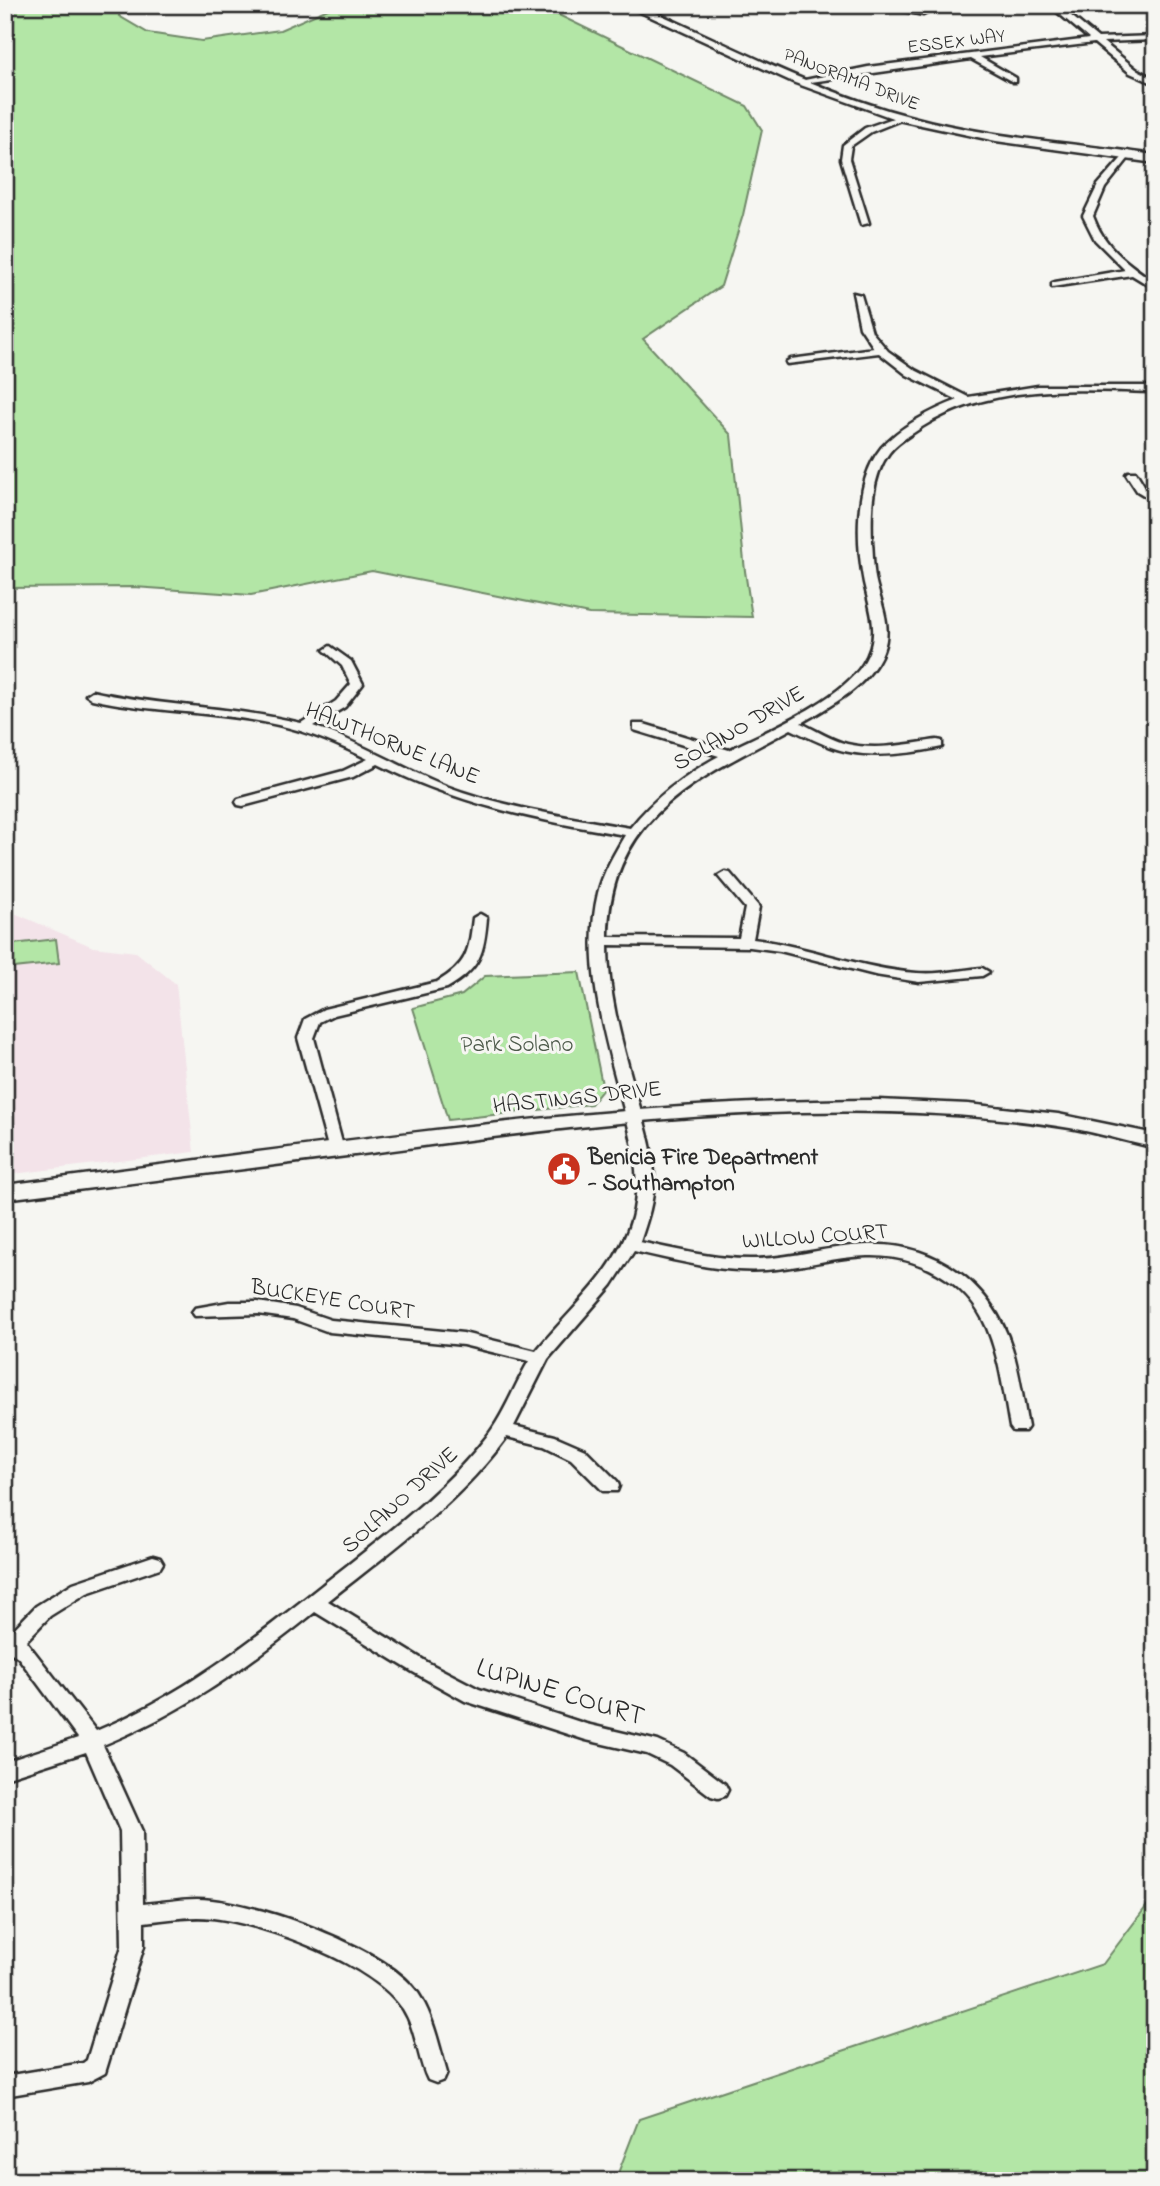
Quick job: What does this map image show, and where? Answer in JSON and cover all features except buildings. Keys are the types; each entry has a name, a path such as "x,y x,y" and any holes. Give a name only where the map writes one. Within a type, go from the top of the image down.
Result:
{"street":[{"name":"PANORAMA DRIVE","path":"630,5 804,81 902,118 984,136 1155,159"},
{"path":"878,5 923,13"},
{"path":"1053,5 1133,71 1155,82"},
{"name":"ESSEX WAY","path":"804,81 901,63 1095,39 1155,38"},
{"path":"972,56 1013,80"},
{"path":"864,223 845,159 847,145 868,130 902,118"},
{"path":"1128,155 1101,187 1088,216 1092,230 1106,247 1133,272 1155,286"},
{"path":"1055,285 1133,272"},
{"path":"856,295 868,334 882,350 924,379 966,400"},
{"path":"791,362 882,350"},
{"name":"SOLANO DRIVE","path":"5,1770 140,1721 211,1681 314,1602 448,1491 502,1429 540,1358 619,1268 631,1245 646,1189 645,1158 605,996 602,903 614,866 640,822 659,802 728,754 792,724 830,701 868,666 878,646 883,619 868,574 867,542 868,499 880,457 895,440 939,412 966,400 1016,391 1155,389"},
{"path":"1132,474 1141,489 1155,499"},
{"path":"303,727 345,700 357,684 347,664 330,650"},
{"name":"HAWTHORNE LANE","path":"92,695 129,705 271,719 303,727 443,789 485,802 635,833"},
{"path":"792,724 841,746 865,751 888,751 937,744"},
{"path":"639,727 728,754"},
{"path":"243,802 348,774 377,760"},
{"path":"725,876 752,907 745,943"},
{"path":"336,1150 306,1038 313,1019 329,1012 442,985 458,977 470,967 476,953 480,918"},
{"path":"602,941 745,943 780,947 874,971 919,978 982,972"},
{"name":"HASTINGS DRIVE","path":"5,1192 634,1115 842,1106 974,1110 1062,1120 1155,1141"},
{"name":"WILLOW COURT","path":"631,1245 724,1263 753,1265 867,1250 917,1256 938,1264 959,1277 982,1302 994,1324 1003,1348 1019,1427"},
{"name":"BUCKEYE COURT","path":"201,1312 258,1308 296,1314 329,1326 463,1339 540,1358"},
{"path":"502,1429 549,1441 578,1454 610,1486"},
{"path":"5,2086 88,2072 97,2066 133,1946 134,1914 131,1831 91,1740 25,1652 9,1642 43,1611 80,1588 153,1563"},
{"name":"LUPINE COURT","path":"314,1602 420,1667 472,1695 586,1732 651,1747 677,1759 718,1790"},
{"path":"134,1914 213,1908 271,1922 368,1964 405,1994 418,2018 436,2073"}],"shaded area":[{"path":"5,909 93,947 136,952 176,984 194,1152 5,1175"}],"green space":[{"path":"5,5 123,5 119,16 148,33 202,41 280,30 337,5 538,5 747,106 762,130 743,215 721,286 643,339 731,435 752,617 589,614 372,571 251,595 134,587 5,588"},
{"path":"56,939 59,963 5,969 5,945"},
{"name":"Park Solano","path":"579,972 603,1089 591,1104 448,1120 413,1008 462,995 485,976"},
{"path":"1155,1895 1155,2181 615,2181 639,2119 1103,1964"}],"place":[{"name":"Benicia Fire Department - Southampton","path":"564,1169"}]}
